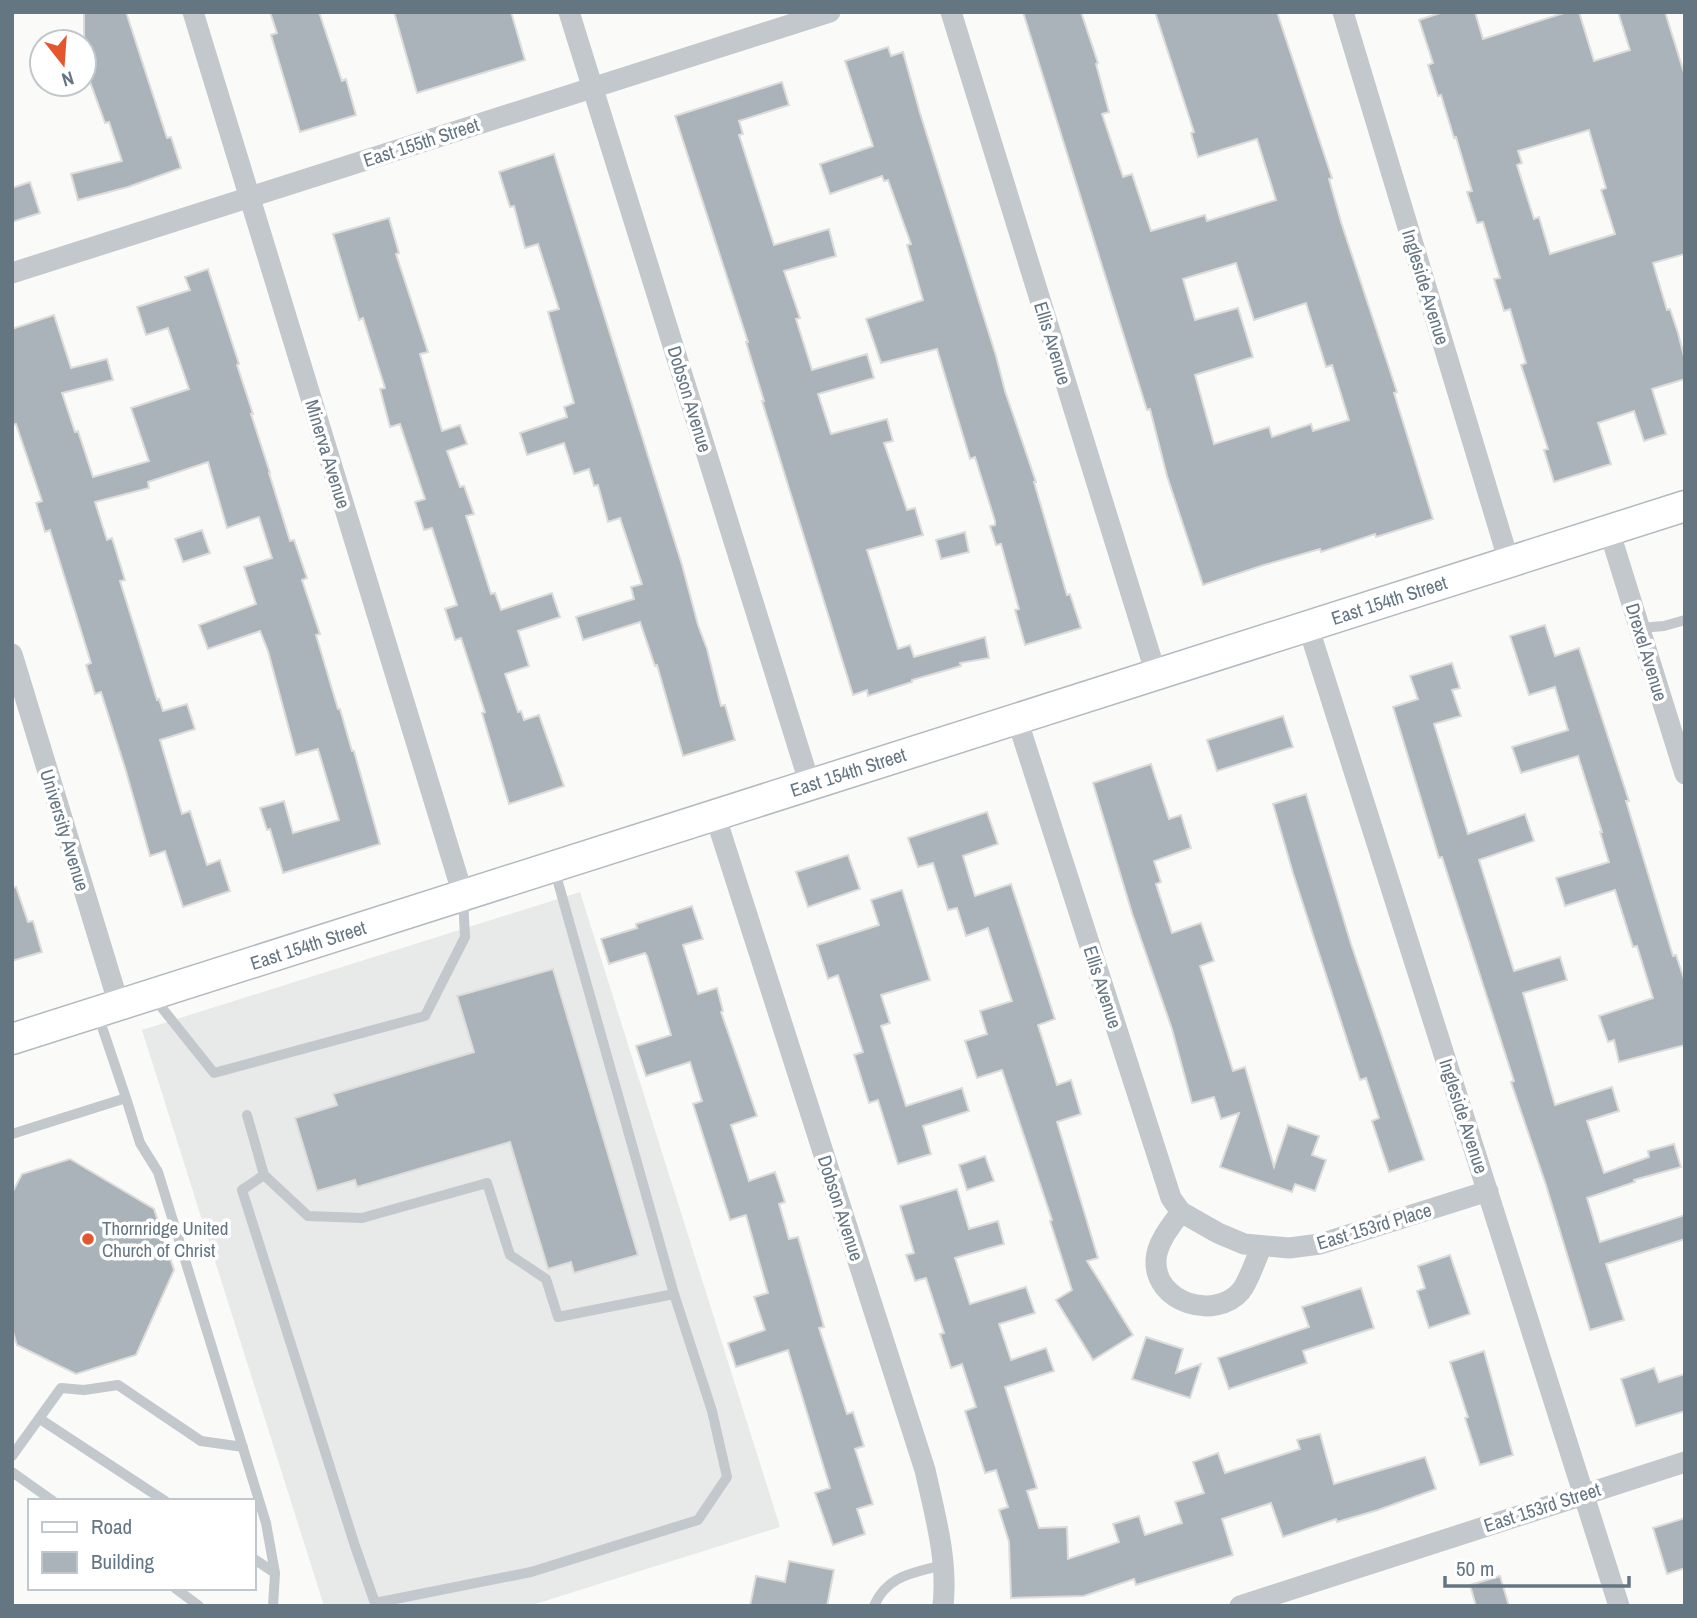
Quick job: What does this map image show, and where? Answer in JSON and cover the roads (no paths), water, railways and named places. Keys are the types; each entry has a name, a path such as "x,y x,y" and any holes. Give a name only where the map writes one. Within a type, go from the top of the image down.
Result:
{"street":[{"name":"Minerva Avenue","path":"193,12 463,895"},
{"name":"Dobson Avenue","path":"569,12 810,785"},
{"name":"East 155th Street","path":"12,272 830,12"},
{"name":"Ellis Avenue","path":"951,12 1156,674"},
{"name":"Ingleside Avenue","path":"1343,12 1509,562"},
{"name":"East 154th Street","path":"12,1039 1685,506"},
{"name":"Drexel Avenue","path":"1609,530 1685,774"},
{"name":"Ingleside Avenue","path":"1308,626 1619,1606"},
{"name":"University Avenue","path":"12,654 108,1009"},
{"name":"Ellis Avenue","path":"1017,719 1171,1198 1181,1212"},
{"name":"Dobson Avenue","path":"715,815 925,1470 943,1565 943,1606"},
{"name":"East 153rd Place","path":"1181,1212 1244,1244 1289,1248 1320,1244 1488,1191"},
{"path":"1181,1212 1162,1241 1156,1261 1161,1280 1174,1297 1198,1307 1219,1305 1241,1291 1262,1246"},
{"name":"East 153rd Street","path":"1240,1606 1685,1462"}],"lane":[{"path":"1640,628 1664,626 1685,620"},
{"path":"264,1175 242,1190 355,1546 376,1603 531,1572 698,1520 727,1477 712,1411 674,1294 553,867"},
{"path":"151,995 214,1073 425,1016 465,937 463,895"},
{"path":"108,1009 125,1098 140,1143 158,1172 266,1523 275,1573 273,1606"},
{"path":"12,1133 125,1098"},
{"path":"247,1115 264,1175 308,1216 362,1218 487,1183 510,1255 546,1279 558,1317 674,1294"},
{"path":"12,1456 61,1388 84,1390 118,1385 201,1441 243,1447"},
{"path":"40,1419 162,1499"},
{"path":"12,1472 50,1499"},
{"path":"256,1560 275,1573"},
{"path":"874,1606 882,1589 896,1579 943,1565"},
{"path":"178,1590 199,1606"}],"place":[{"name":"Thornridge United Church of Christ","path":"88,1239"}]}
